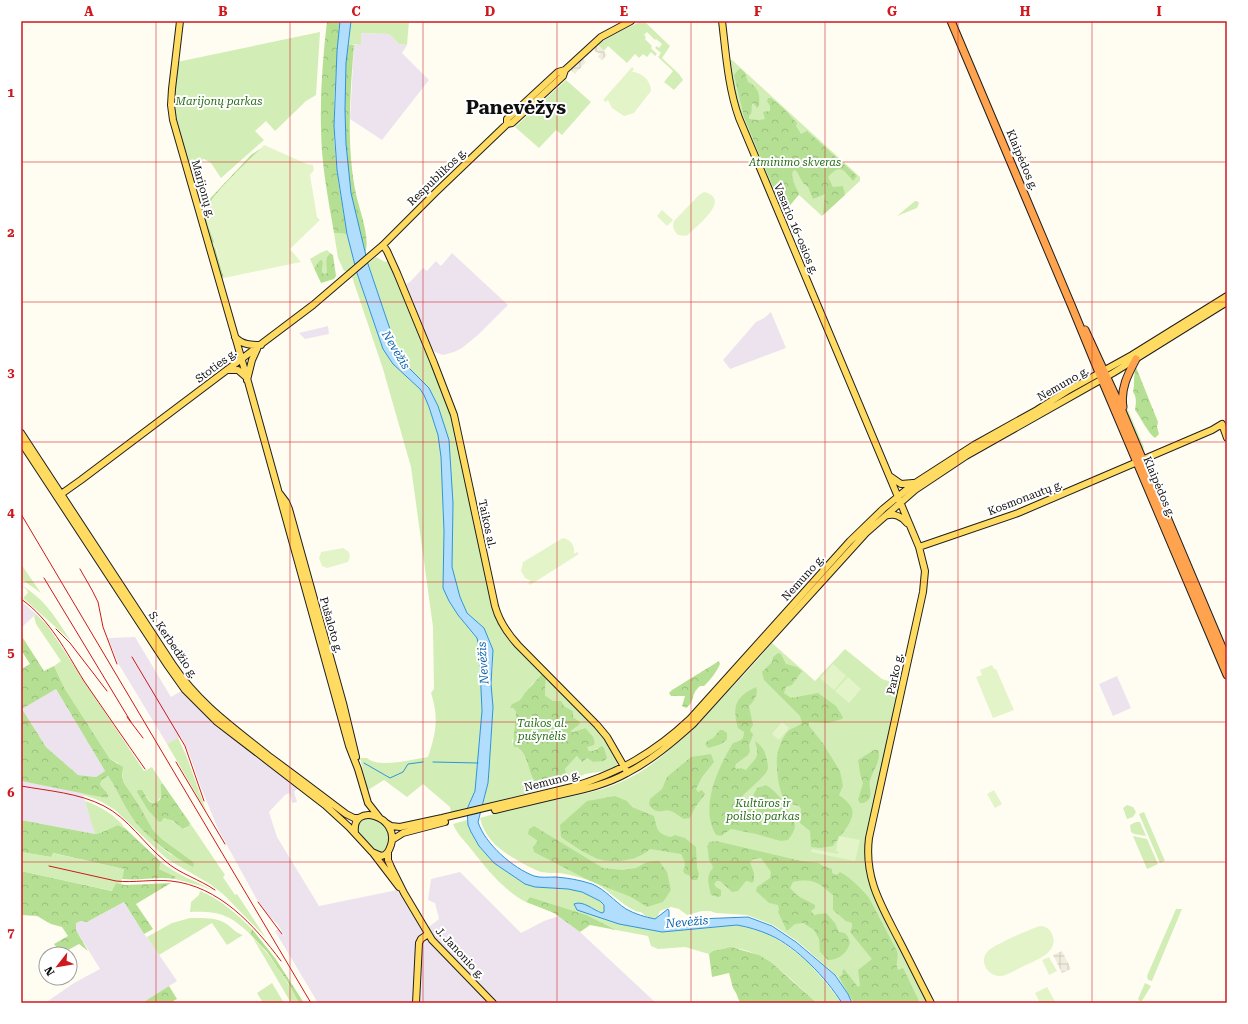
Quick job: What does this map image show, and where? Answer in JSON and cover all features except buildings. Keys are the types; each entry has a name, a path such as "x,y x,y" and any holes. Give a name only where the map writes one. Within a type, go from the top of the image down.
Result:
{"highway":[{"name":"Klaipėdos g.","path":"952,21 1072,307 1227,658"},
{"path":"1125,417 1122,401 1124,388 1127,376 1136,359"},
{"name":"Klaipėdos g.","path":"1103,375 1125,417 1140,461 1227,675"}],"main road":[{"name":"Marijonų g.","path":"180,21 172,89 171,105 173,120 241,359"},
{"name":"Respublikos g.","path":"383,245 507,124 507,119 558,72 565,70 601,38 631,21"},
{"name":"Vasario 16-osios g.","path":"722,21 733,101 749,146 837,351"},
{"name":"Stoties g.","path":"59,495 313,305 383,245"},
{"name":"Taikos al.","path":"383,245 387,251 434,363 454,416 496,611 507,631 518,645 598,725 607,737 626,770"},
{"name":"Nemuno g.","path":"626,770 666,740 690,719 850,541 899,500 956,462 1103,375 1227,296"},
{"name":"Nemuno g.","path":"386,823 394,827 442,820 521,802 626,770 669,745 693,724 854,545 884,517 915,483 968,449 1037,410 1067,391 1136,359 1227,302"},
{"path":"235,336 238,340 245,344 259,346 252,360 247,380"},
{"name":"Parko g.","path":"837,351 919,546 924,564 924,586 869,838 868,858 870,876 877,898 931,1003"},
{"name":"Pušaloto g.","path":"241,359 277,490 286,502 289,509 352,737 358,769 368,803 366,815"},
{"path":"227,370 238,370 247,380"},
{"name":"Kosmonautų g.","path":"919,546 1018,513 1212,430 1222,424 1227,438"},
{"name":"S. Kerbedžio g.","path":"21,433 110,573 180,676 202,701 321,802 355,833"},
{"name":"S. Kerbedžio g.","path":"21,442 59,495"},
{"path":"890,476 901,484 915,483"},
{"path":"884,517 891,514 897,515 909,524"},
{"name":"S. Kerbedžio g.","path":"277,765 346,814 354,818 358,818"},
{"name":"Pušaloto g.","path":"368,803 379,817"},
{"path":"366,815 379,817 386,823 390,831 392,840 388,852 381,856 372,852 355,833 355,824 358,818 366,815"},
{"name":"Nemuno g.","path":"392,840 403,833 442,820"},
{"name":"J. Janonio g.","path":"372,852 404,893"},
{"name":"J. Janonio g.","path":"388,852 388,860 391,867 428,934 493,1003"},
{"path":"416,1003 419,944 421,939 428,934"}],"shaded area":[{"path":"360,33 389,34 399,44 407,45 402,53 429,80 382,140 350,119 354,45 361,45"},
{"path":"597,44 607,55 602,60 598,57 600,54 593,50 583,60 586,62 575,74 571,70"},
{"path":"452,253 508,305 478,335 462,348 443,355 435,352 431,348 404,285 410,282 423,268 427,271 436,261 441,266"},
{"path":"771,312 786,348 730,369 723,360 756,322"},
{"path":"328,326 329,334 305,339 299,333"},
{"path":"21,601 36,614 21,628"},
{"path":"135,637 171,697 183,690 249,752 261,761 267,763 299,787 294,792 297,802 292,803 290,793 285,795 269,812 277,837 319,906 397,890 421,929 430,926 439,919 435,903 428,900 431,879 460,872 521,933 544,921 559,916 580,932 656,1003 318,1003 275,931 278,929 283,936 284,935 278,925 267,914 256,898 218,829 189,753 181,737 167,744 118,663 108,638"},
{"path":"1117,676 1131,708 1113,716 1099,684"},
{"path":"56,689 105,771 96,777 78,775 46,747 22,709"},
{"path":"21,781 82,792 95,834 21,820"},
{"path":"124,902 144,934 177,981 142,1003 45,1003 70,986 78,986 78,981 100,969 76,930 76,923 81,921 87,922"},
{"path":"1062,951 1071,969 1062,973 1053,955"}],"green space":[{"path":"327,21 340,21 335,86 334,139 338,180 347,234 334,233 322,154 321,87"},
{"path":"351,21 409,21 407,45 399,44 389,34 361,33 361,45 347,44"},
{"path":"644,21 670,46 662,58 679,74 683,80 674,90 664,82 673,71 658,57 661,53 655,48 657,46 659,48 662,44 656,39 655,40 647,32 644,35 646,37 645,39 657,54 655,56 651,52 647,57 643,54 639,58 635,54 627,63 608,46 604,51 597,44"},
{"name":"Marijonų parkas","path":"320,32 316,95 306,101 275,131 266,121 255,131 264,140 221,178 211,163 204,159 188,164 179,133 173,104 177,62"},
{"path":"347,44 354,45 350,101 351,157 356,194 366,232 367,240 365,253 348,175 345,138 345,81"},
{"name":"Atminimo skveras","path":"730,60 732,60 860,177 860,181 822,216 799,195 782,214 751,145 736,101"},
{"path":"632,67 634,69 632,72 642,75 648,81 651,91 634,113 624,116 612,108 608,100 606,102 603,100"},
{"name":"Atminimo skveras","path":"739,69 745,73 748,82 757,89 759,95 759,106 757,108 753,103 752,104 749,119 765,119 763,112 770,111 770,106 767,101 768,98 771,98 797,123 796,126 801,134 807,131 857,176 853,181 847,173 839,169 828,177 833,187 843,186 845,195 823,215 825,194 813,199 808,187 803,183 795,170 793,171 792,175 799,194 784,213 744,117 734,75"},
{"path":"566,80 591,102 562,135 556,130 539,148 515,127"},
{"path":"264,145 307,164 313,165 314,170 310,175 317,217 320,220 290,249 301,262 224,278 216,247 214,248 212,243 214,242 207,224 206,212 208,205 231,178"},
{"path":"260,149 214,243 212,243 213,247 215,247 224,278 221,277 204,218 205,204 251,155"},
{"path":"704,192 712,195 715,200 714,206 705,219 689,234 686,236 678,235 674,229 674,221 699,195"},
{"path":"915,201 919,203 917,208 897,216"},
{"path":"662,210 673,220 667,226 657,216"},
{"path":"334,233 347,234 355,263 348,271 344,271 338,258"},
{"path":"327,250 330,253 327,257 327,273 324,274 322,272 323,263 320,260 314,268 310,259"},
{"path":"330,253 333,255 336,276 334,279 321,283 314,268 320,260 322,260 322,272 324,274 327,273 326,260"},
{"path":"376,257 385,262 388,261 445,397 455,429 498,622 505,635 517,649 591,722 604,738 618,761 616,767 610,770 585,774 574,780 556,785 563,778 565,769 577,756 587,757 593,762 598,761 604,752 604,748 597,748 593,751 589,751 587,747 585,728 573,732 571,731 579,725 576,719 573,718 573,711 557,701 553,701 545,695 546,679 533,683 522,698 511,708 513,708 516,712 514,737 512,741 514,747 517,747 522,751 533,780 543,789 483,805 488,783 492,728 493,707 491,684 493,663 484,628 467,613 460,597 452,567 453,503 449,440 415,374 404,363 396,347 368,264"},
{"path":"357,273 383,349 393,364 420,389 429,407 438,435 441,457 444,531 443,588 458,615 477,638 479,647 482,711 475,791 467,809 451,813 450,807 423,784 407,797 384,780 368,790 360,758 367,758 380,763 388,763 428,757 435,733 436,718 431,693 434,689 433,627 411,467 383,369 352,277"},
{"path":"1136,367 1158,422 1157,427 1159,434 1155,438 1147,429 1135,410 1136,398 1133,392"},
{"path":"1124,401 1144,447 1143,451 1141,450 1127,416"},
{"path":"563,538 572,543 574,554 577,552 579,554 530,585 528,583 531,581 525,578 521,571 523,562"},
{"path":"343,548 349,552 350,557 348,562 327,568 322,566 319,558 321,552"},
{"path":"21,564 41,593 21,579"},
{"path":"21,585 44,603 71,641 23,598 28,593 27,590"},
{"path":"36,614 47,625 144,771 152,767 163,784 161,787 162,795 157,802 151,802 142,790 160,823 164,818 172,821 184,829 189,826 190,823 225,875 223,877 235,895 237,894 266,938 223,894 210,884 167,859 115,810 100,801 83,795 82,792 106,798 109,796 100,784 102,780 108,776 130,814 147,834 172,855 192,861 162,839 153,830 139,805 124,783 122,778 123,772 118,763 110,759 65,689 54,666 61,661 36,624 34,616"},
{"path":"21,635 44,671 54,666 65,689 110,759 123,767 122,778 124,783 139,805 153,830 162,839 192,861 194,864 193,867 164,849 139,826 126,808 108,776 102,780 100,784 109,796 106,798 21,781 21,669 30,664 21,650","holes":["56,689 105,771 96,777 78,775 46,747 22,709"]},
{"name":"Kultūros ir poilsio parkas","path":"772,643 815,681 845,649 882,679 901,685 866,839 866,872 876,901 927,1003 853,1003 837,976 797,941 773,925 747,915 702,911 687,915 679,909 671,907 660,911 657,918 650,918 641,912 631,909 591,881 560,873 541,872 522,863 495,845 482,826 480,818 520,807 603,789 621,782 645,769 667,752 687,733 740,679"},
{"path":"778,653 781,654 786,664 797,667 802,671 792,685 786,687 784,693 791,698 818,693 836,706 843,717 842,719 828,723 809,722 809,726 822,742 840,771 843,786 839,795 848,803 853,813 852,818 843,833 833,846 820,848 811,847 810,831 800,823 801,809 799,806 791,804 786,800 781,791 777,766 779,748 787,733 802,723 800,716 764,680 762,672 772,662 773,657"},
{"path":"719,661 720,664 715,673 704,686 700,686 696,690 689,706 686,708 682,706 685,696 671,696 669,693 672,690"},
{"path":"833,664 846,676 834,690 820,678"},
{"path":"992,665 994,669 996,669 1014,710 993,718 976,677 982,675 980,670"},
{"name":"Taikos al. pušynėlis","path":"542,674 546,678 545,695 553,701 561,701 564,706 573,711 573,717 580,722 579,725 571,731 573,732 585,728 594,740 594,745 587,747 589,751 593,751 602,746 607,758 604,761 593,762 587,758 582,762 577,756 565,769 566,774 559,782 543,789 533,780 522,751 517,747 514,747 516,712 513,708 510,708 512,704 521,699"},
{"path":"848,677 861,689 849,703 835,691"},
{"path":"756,687 756,697 749,706 753,725 750,730 753,735 749,745 750,751 748,755 736,764 735,767 736,769 741,768 746,770 755,760 757,751 755,741 764,751 768,768 764,776 744,794 737,803 744,809 748,806 757,788 766,785 778,795 787,807 795,824 794,831 788,840 781,841 731,829 721,836 716,835 711,824 709,812 712,788 733,743 741,740 744,735 744,732 738,728 736,720 735,714 737,703 743,695"},
{"path":"782,722 789,728 779,740 772,734"},
{"path":"720,730 727,733 727,739 721,744 708,748 705,744 707,741 713,738"},
{"path":"178,738 186,755 207,813 167,744"},
{"path":"874,750 878,750 879,758 871,777 870,797 864,803 860,803 858,800 863,783 858,760"},
{"path":"711,754 714,762 702,777 696,789 698,792 702,790 705,794 694,809 690,818 684,819 671,811 657,811 649,805 650,799 662,789 667,777 691,757"},
{"path":"161,784 163,784 190,823 189,826 183,829 173,821 164,818 161,822 159,822 148,810 137,792 138,790 142,790 150,802 156,802 161,797"},
{"path":"994,790 1002,804 995,808 987,794"},
{"path":"615,796 627,801 632,807 654,816 658,830 663,834 671,837 675,835 685,838 696,847 697,868 699,874 697,880 692,880 689,875 685,874 683,871 685,864 681,854 650,849 640,856 628,860 608,861 587,854 561,837 560,825 587,801"},
{"path":"85,801 108,812 126,829 118,825 95,834"},
{"path":"1127,805 1133,807 1136,812 1133,817 1127,819 1123,808"},
{"path":"1144,812 1165,861 1160,863 1139,814"},
{"path":"366,818 379,822 387,831 389,842 387,848 382,853 376,852 357,832 359,823"},
{"path":"21,820 95,834 118,825 126,829 161,862 159,869 176,877 175,879 122,879 124,869 53,853 51,857 21,852"},
{"path":"467,820 471,832 479,846 494,863 535,887 568,889 582,892 600,901 604,905 604,912 602,913 591,907 574,906 577,910 619,924 662,932 737,925 760,931 770,935 786,945 807,961 842,1003 817,1003 781,971 768,961 753,953 739,949 724,949 709,954 685,947 658,949 651,946 648,936 616,930 587,915 530,897 526,902 510,891 496,878 459,834 453,824"},
{"path":"1140,822 1146,836 1131,832 1130,825"},
{"path":"534,826 603,868 622,870 636,868 647,862 659,861 667,872 671,890 663,902 647,907 631,897 588,880 534,852 533,847 538,841 528,834 529,829"},
{"path":"839,836 860,840 855,861 811,852 812,849 838,854 839,852 836,851"},
{"path":"1133,836 1147,839 1158,864 1147,869"},
{"path":"716,841 801,861 819,863 832,869 832,873 837,875 840,872 860,887 869,898 897,951 898,970 903,968 920,1003 878,1003 871,1001 868,1003 854,1003 839,977 843,974 842,972 844,969 858,987 860,986 858,970 872,959 850,932 852,923 846,921 833,910 833,895 819,884 811,881 800,881 793,882 790,888 798,896 815,905 815,908 811,911 814,915 826,913 835,923 839,932 848,936 850,943 847,950 836,959 832,960 828,960 820,952 819,939 814,930 803,923 795,924 787,931 778,912 778,905 769,903 756,891 757,887 770,878 771,872 761,858 753,859 750,862 754,873 754,881 752,883 746,881 738,891 732,892 720,881 717,881 714,884 721,890 721,896 711,895 708,878 713,868 709,860 707,847 709,842"},
{"path":"21,852 51,857 52,853 124,869 121,884 116,883 113,891 21,871"},
{"path":"161,862 167,867 214,891 175,879 176,877 159,869"},
{"path":"21,871 112,891 116,883 125,885 171,883 136,904 153,929 144,934 124,902 87,922 81,921 76,923 76,930 88,951 79,944 75,946 55,946 54,944 68,936 62,927 51,924 37,916 21,915"},
{"path":"200,891 214,898 234,912 252,929 250,934 236,922 223,915 208,912 190,912 191,902 199,895"},
{"path":"530,897 587,915 616,930 590,925 580,932 554,913 526,902"},
{"path":"1176,909 1182,909 1152,981 1148,980 1147,976"},
{"path":"190,918 208,918 221,921 243,935 227,945 212,923 159,955 147,937 172,923"},
{"path":"1040,926 1048,928 1052,934 1054,941 1049,952 1037,960 1005,975 996,976 986,968 984,959 988,951 996,945"},
{"path":"252,929 275,958 304,1003 299,1003 287,981 267,952 250,934"},
{"path":"253,938 278,968 299,1003 291,1003"},
{"path":"731,947 759,955 772,963 817,1003 740,1003 733,988 729,973 712,977 709,954 713,951"},
{"path":"1049,957 1057,971 1049,975 1042,960"},
{"path":"272,983 284,1003 263,1003 257,993"},
{"path":"1145,983 1151,986 1142,1001 1139,1001 1138,999"},
{"path":"169,986 177,999 170,1003 142,1003"},
{"path":"1047,987 1056,1003 1040,1003 1035,993"}],"water":[{"name":"Nevėžis","path":"340,21 351,21 346,63 346,144 351,193 368,264 396,347 404,363 429,388 438,406 449,440 453,503 452,567 460,597 467,613 484,628 493,650 491,684 493,707 488,783 478,822 482,830 493,847 509,861 526,872 536,877 565,878 592,884 602,889 626,909 640,915 655,919 668,909 669,917 672,920 748,917 772,926 796,942 835,975 848,994 852,1003 842,1003 828,984 810,964 790,947 770,935 737,925 662,932 619,924 577,910 574,904 581,903 602,913 604,912 604,905 600,901 582,892 568,889 535,887 525,884 494,863 479,846 471,832 468,825 467,809 475,791 482,711 479,647 477,638 458,615 443,588 444,531 441,457 438,435 424,395 420,389 393,364 383,349 357,273 347,234 337,170 334,126 337,51"}],"waterway":[{"path":"364,763 390,778 403,772 408,764 423,762"},
{"path":"433,762 478,763"}],"railway":[{"path":"21,514 311,1003"},
{"path":"80,569 98,602 103,627 117,664"},
{"path":"44,578 131,722"},
{"path":"21,599 41,616 49,626 84,681 145,769"},
{"path":"56,629 70,643 107,691"},
{"path":"132,657 185,746 204,801"},
{"path":"127,717 143,738"},
{"path":"176,762 225,844"},
{"path":"21,786 74,795 104,806 121,817 157,854 171,866 215,890"},
{"path":"49,866 116,881 130,882 157,880 188,884 220,899 234,909 259,934 281,961"},
{"path":"258,902 282,934"}],"district":[{"name":"Panevėžys","path":"516,107"}]}
